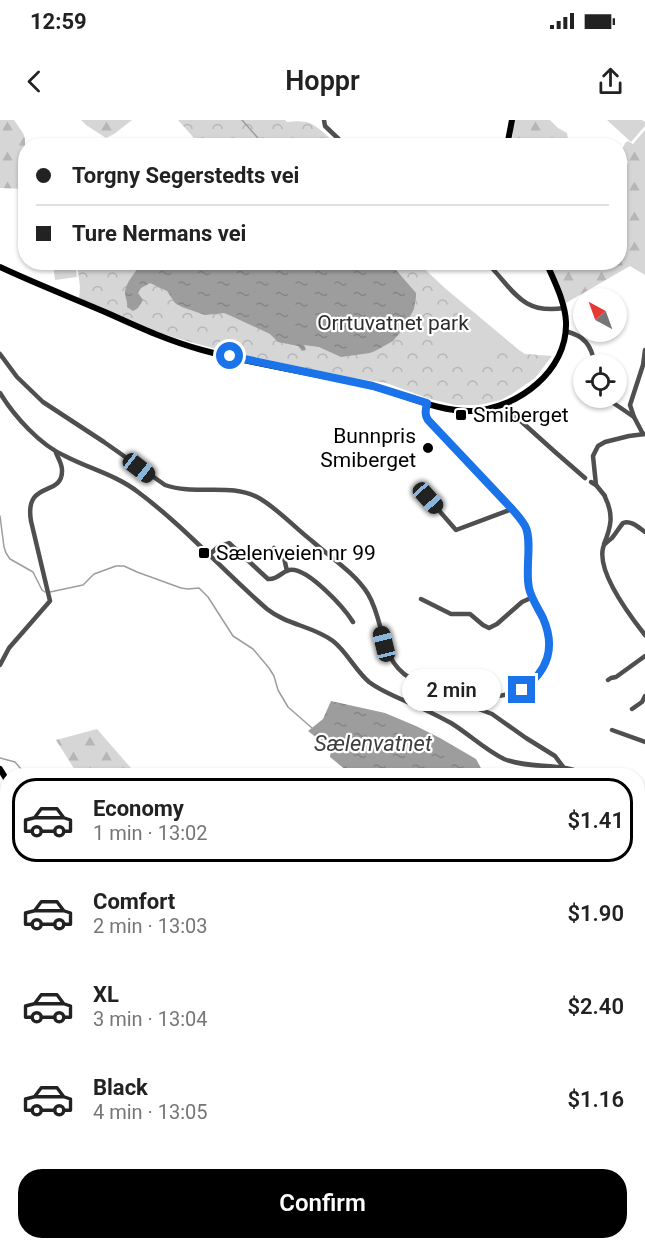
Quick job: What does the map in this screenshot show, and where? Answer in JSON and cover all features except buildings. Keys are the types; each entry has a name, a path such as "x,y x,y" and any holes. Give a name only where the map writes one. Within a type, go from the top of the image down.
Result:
{"main road":[{"path":"509,138 512,120"},
{"path":"0,267 189,346 373,386 447,408 471,411 508,402 533,387 559,355 565,338 564,308 550,270"}],"street":[{"path":"324,120 325,126 338,138"},
{"path":"493,270 525,303 541,309 564,308"},
{"path":"565,331 577,334 585,341 592,354"},
{"path":"645,350 630,405 644,435 605,442 598,446 593,456 594,483 605,497 609,509 610,531 603,549 608,579 633,621 645,635"},
{"path":"0,354 17,377 43,402 165,485 194,491 242,491 271,506 366,590 374,605 389,656 411,679 444,688 497,696 522,690 542,671 549,650 549,639 543,619 529,590 528,536 522,522 512,509 428,420 425,411 427,403"},
{"path":"0,393 14,414 56,452 125,483 151,502 272,613 333,641 362,675 375,686 450,723 507,760 564,768"},
{"path":"508,402 514,416 585,478"},
{"path":"621,408 634,417"},
{"path":"0,665 9,648 50,601 30,509 33,497 53,486 60,479 62,470 56,452"},
{"path":"428,498 456,530 512,509"},
{"path":"604,544 626,522 632,523 645,532"},
{"path":"209,555 218,547 229,543 268,579 279,578 287,571 301,573 321,587 353,622"},
{"path":"274,548 284,558 287,571"},
{"path":"422,599 451,614 471,614 483,626 489,628 497,624 522,602 533,597"},
{"path":"608,680 616,677 645,656"},
{"path":"444,688 444,698 483,710 501,720 555,756 564,768"},
{"path":"632,709 642,702 645,696"},
{"path":"612,730 645,742"}],"green space":[{"path":"0,120 14,120 25,138 18,138 18,189 0,188"},
{"path":"81,120 132,120 106,138"},
{"path":"178,120 303,121 329,138 194,138"},
{"path":"515,120 550,120 567,133 568,138 512,138"},
{"path":"607,120 642,120 645,122 645,126 631,142"},
{"path":"645,130 645,275 630,266 627,268 628,141 633,144"},
{"path":"54,270 76,270 77,277 55,280"},
{"name":"Orrtuvatnet park","path":"78,270 426,270 519,350 525,354 552,356 535,378 501,400 479,405 455,405 430,399 386,383 216,349 163,334 79,298"},
{"path":"552,270 623,270 592,288 573,288 573,299 566,303"},
{"path":"467,313 501,344 478,369 444,338"},
{"path":"97,729 131,768 74,768 56,740"}],"water":[{"path":"137,270 396,270 416,293 416,297 414,309 404,328 393,341 370,353 341,357 319,347 304,345 306,350 302,351 298,346 278,342 270,334 224,313 205,315 182,307 175,303 167,291 150,283 141,288 138,293 143,300 133,311 127,307 125,295"},
{"name":"Sælenvatnet","path":"331,701 385,713 440,738 476,759 481,768 343,768 330,757 331,749 337,750 341,743 322,742 308,731 323,719"}],"waterway":[{"path":"242,120 258,138"},
{"path":"0,516 6,553 10,559 33,572 45,592"},
{"path":"50,592 83,585 94,574 116,566 124,566 181,588 199,588 208,597 233,636 253,649 269,668 288,707 312,728"},
{"path":"0,758 15,762 20,768"}],"place":[{"name":"Smiberget","path":"461,415"},
{"name":"Bunnpris Smiberget","path":"428,448"},
{"name":"Sælenveien nr 99","path":"204,553"}],"route":[{"path":"230,356 373,386 427,403 425,411 428,420 512,509 526,528 529,590 548,630 549,650 542,671 522,690"}]}
